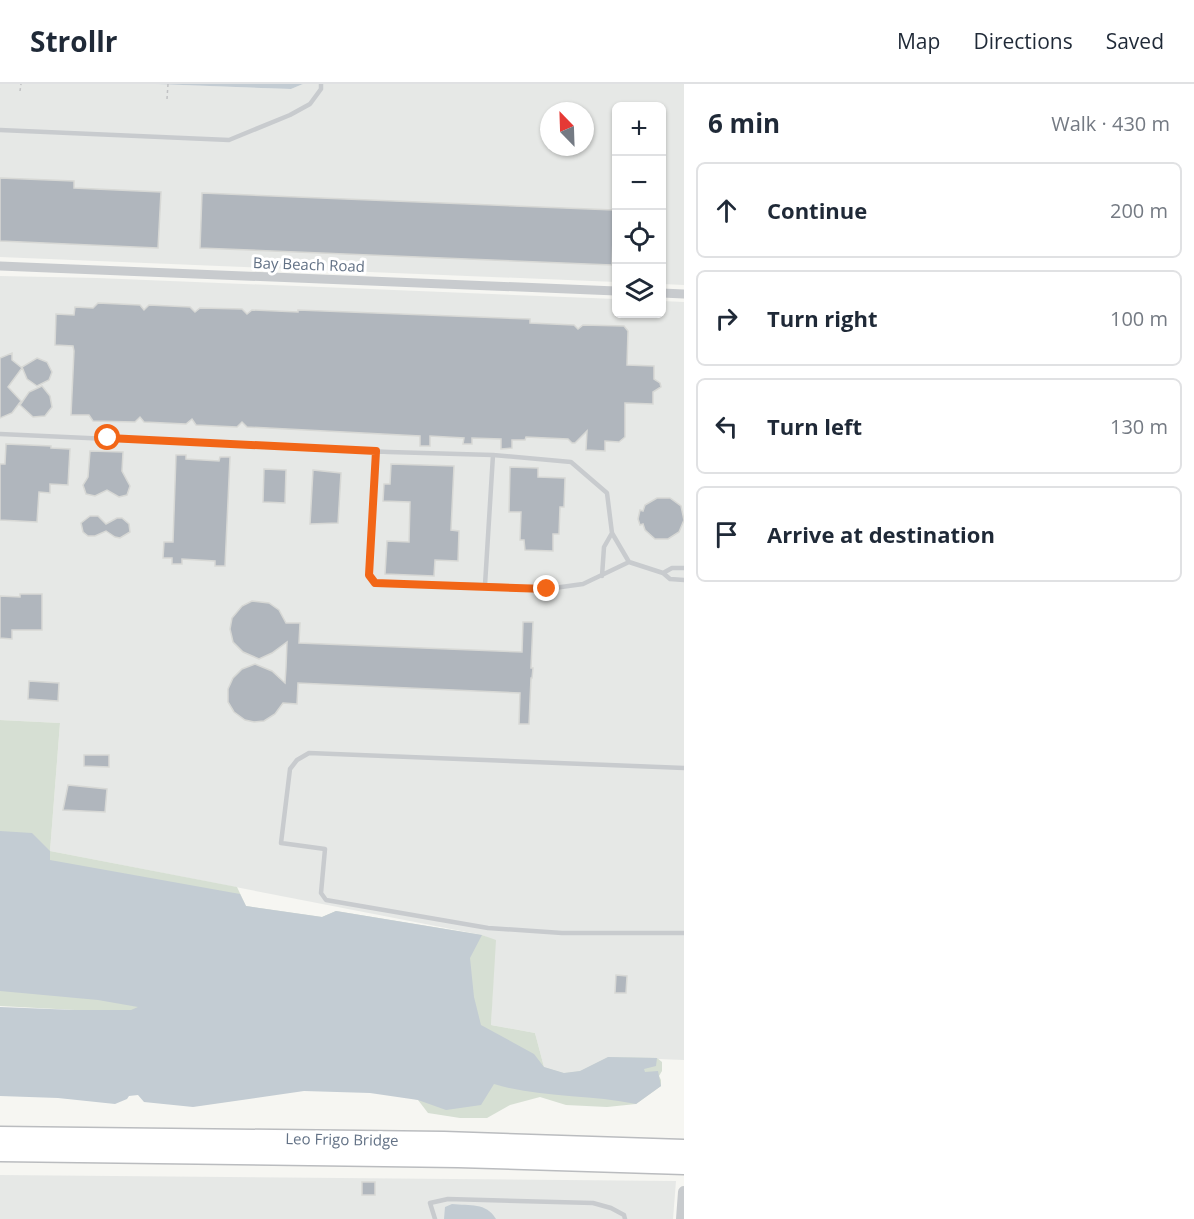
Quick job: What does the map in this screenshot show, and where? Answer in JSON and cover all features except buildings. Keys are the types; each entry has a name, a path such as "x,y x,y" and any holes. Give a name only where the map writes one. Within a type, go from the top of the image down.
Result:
{"highway":[{"name":"Leo Frigo Bridge","path":"0,1136 433,1141 684,1149"},
{"path":"0,1152 447,1157 684,1165"}],"street":[{"name":"Bay Beach Road","path":"0,266 612,291"},
{"path":"666,293 684,294"},
{"path":"682,1219 684,1192"}],"lane":[{"path":"0,130 229,140 290,115 310,104 321,89 321,84"},
{"path":"0,434 493,455 571,462 606,493 612,533 629,562 663,573 670,579 684,580"},
{"path":"376,451 369,575 375,583 485,585 547,589 583,584 629,562"},
{"path":"485,585 493,455"},
{"path":"602,576 604,547 612,533"},
{"path":"663,573 672,568 684,568"},
{"path":"684,768 309,753 297,760 290,769 281,843 326,849 321,893 326,900 488,928 562,933 684,933"},
{"path":"435,1219 430,1203 448,1199 593,1203 611,1208 624,1215 625,1219"}],"path":[{"path":"20,91 21,84"},
{"path":"167,99 168,84"}],"shaded area":[{"path":"0,84 156,84 291,89 303,84 684,84 684,285 666,284 666,102 612,102 612,282 0,257"},
{"path":"156,84 303,84 291,89"},
{"path":"0,276 612,299 612,318 666,318 666,301 684,302 684,1060 608,1057 580,1071 564,1073 544,1067 535,1033 491,1025 495,941 482,935 50,851 60,723 0,720"},
{"path":"0,720 60,723 50,851 237,887 246,906 322,917 336,911 482,935 496,940 491,1025 535,1033 544,1067 564,1073 580,1071 608,1057 657,1058 662,1062 662,1071 659,1076 661,1086 636,1104 607,1107 566,1105 540,1097 510,1105 487,1118 460,1118 428,1113 418,1100 131,1010 0,1006"},
{"path":"0,831 32,833 50,851 50,860 240,894 246,906 322,917 336,911 482,935 470,958 474,997 481,1025 534,1054 544,1067 564,1073 580,1071 608,1057 657,1058 656,1066 644,1069 645,1072 658,1071 661,1086 636,1104 529,1092 494,1084 481,1105 446,1110 418,1100 370,1093 304,1091 193,1107 144,1102 138,1095 129,1096 115,1104 58,1098 0,1096 0,1007 131,1010 138,1007 98,1000 0,991"},
{"path":"0,1175 676,1181 673,1219 0,1219"},
{"path":"452,1204 482,1207 496,1219 444,1219 445,1207"}],"route":[{"path":"108,438 376,451 369,575 375,583 485,585 547,589"}]}
